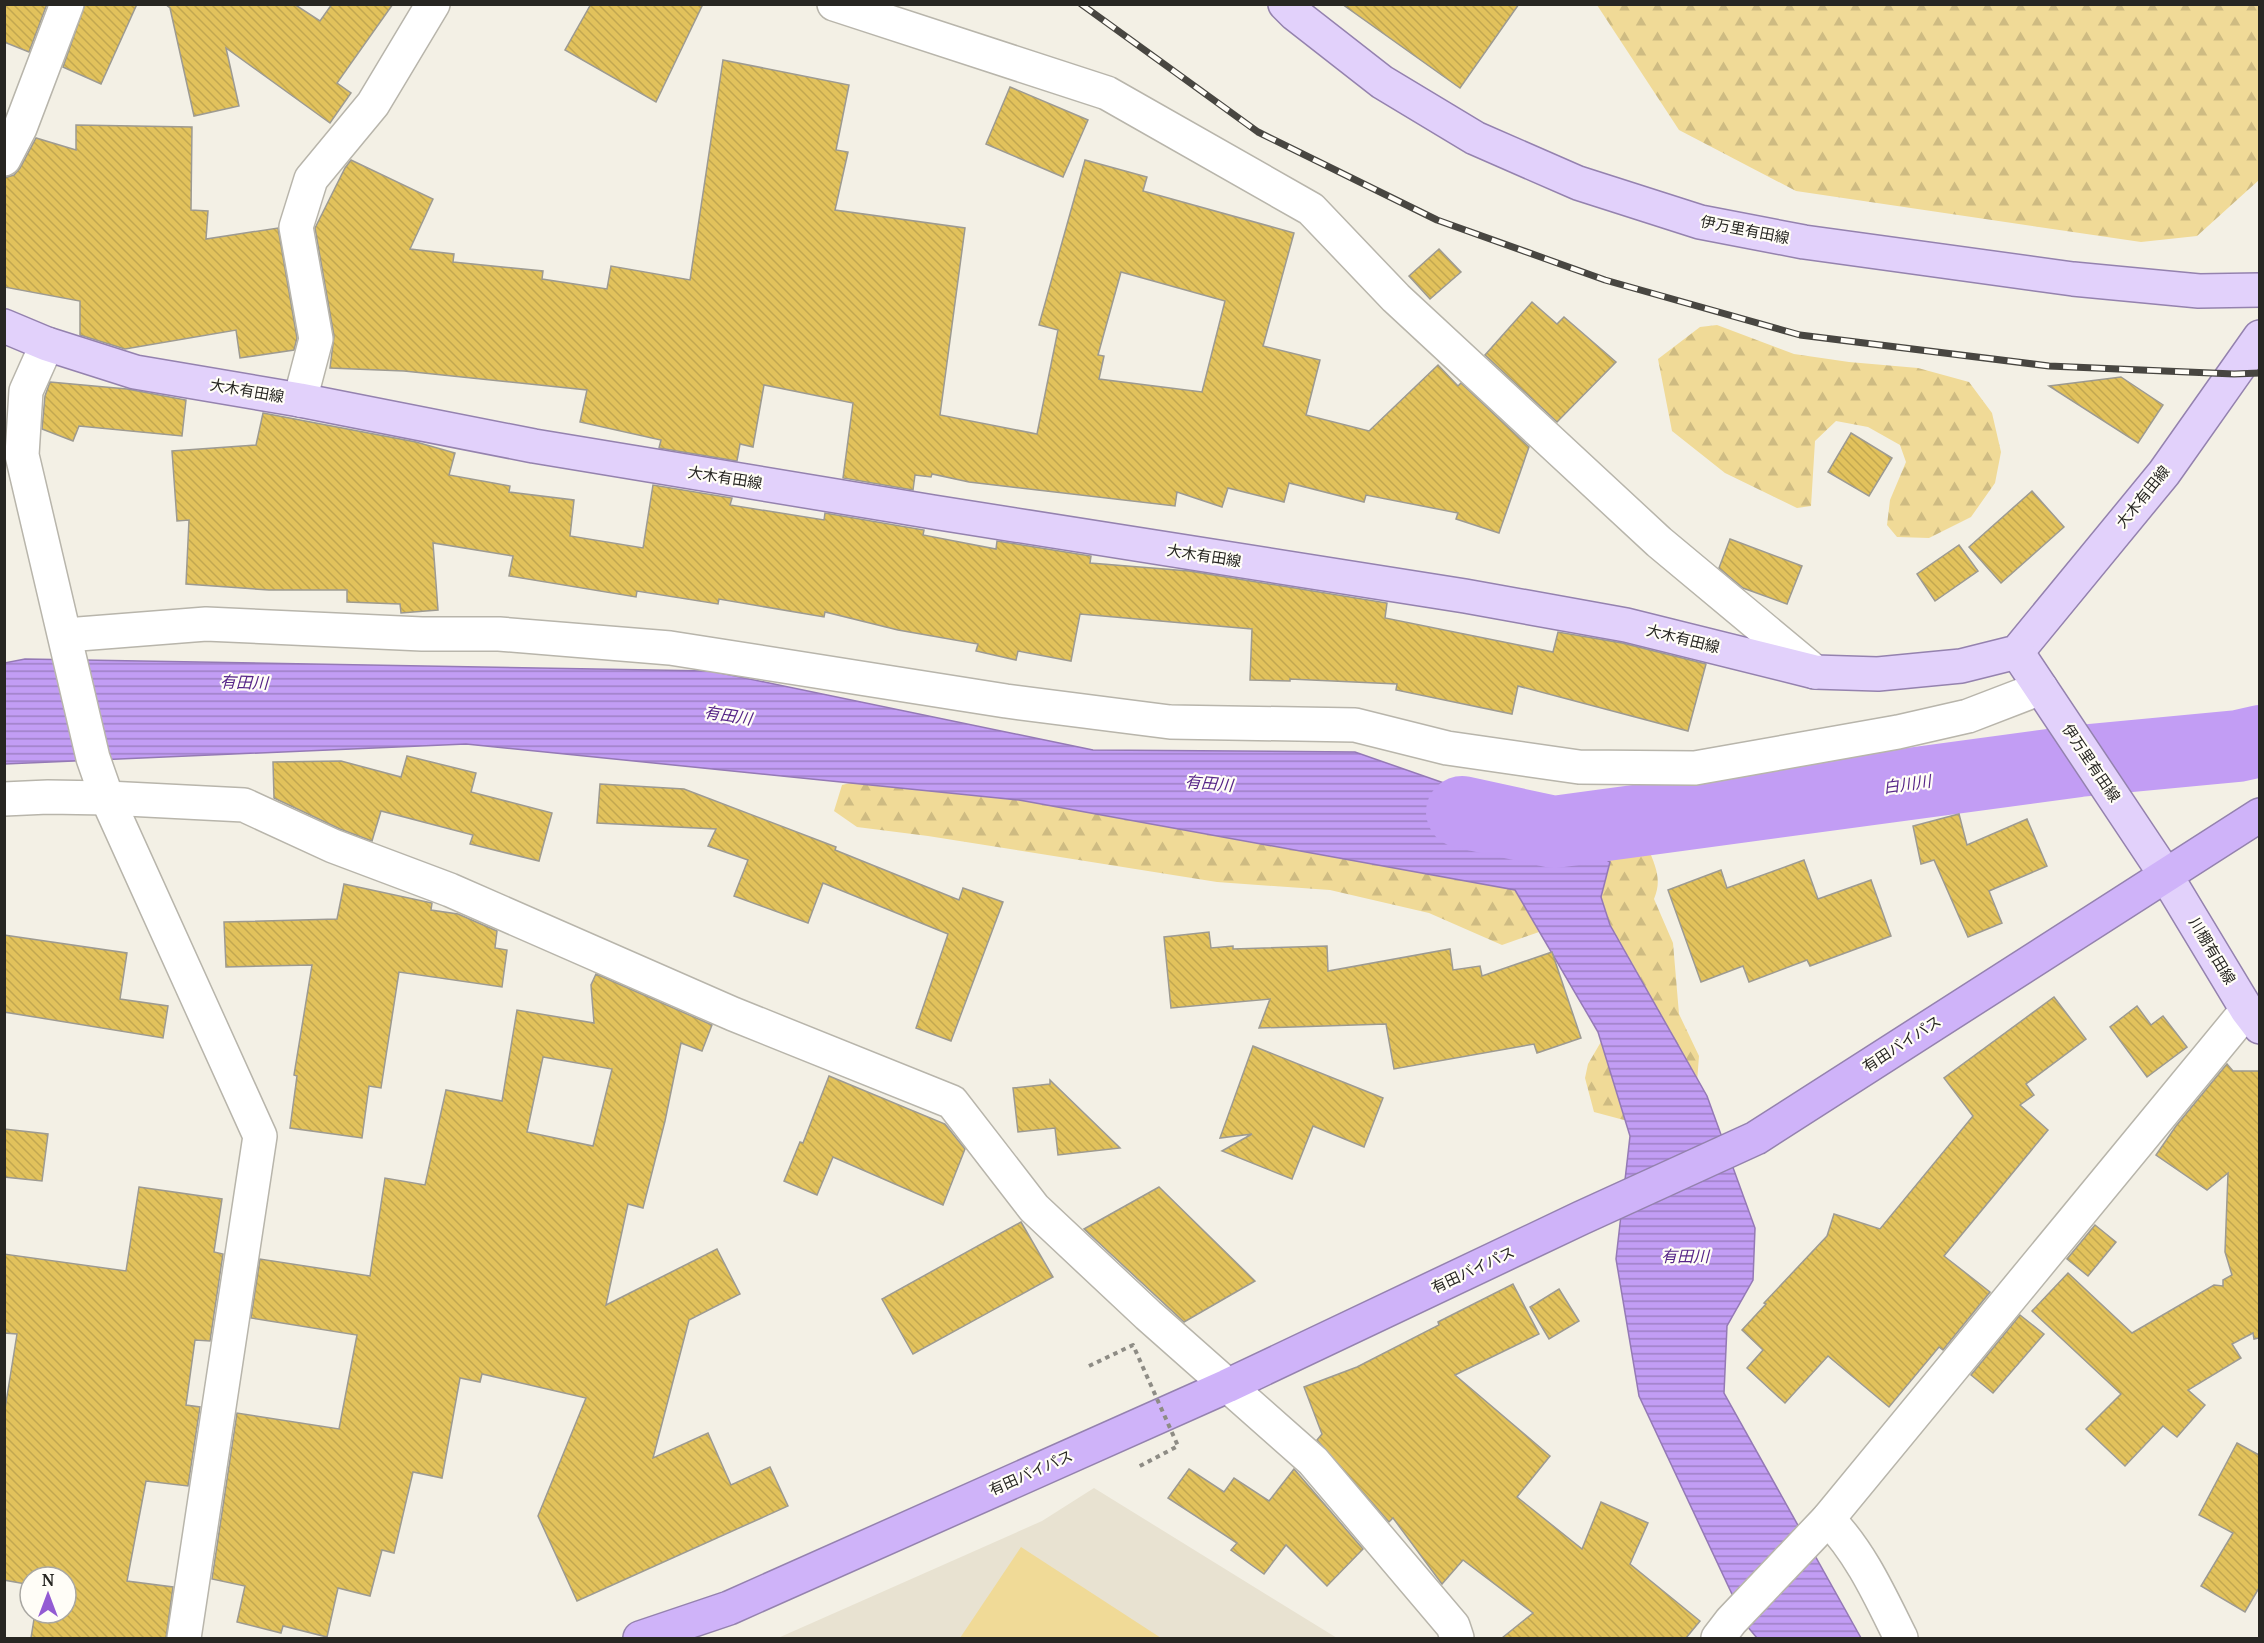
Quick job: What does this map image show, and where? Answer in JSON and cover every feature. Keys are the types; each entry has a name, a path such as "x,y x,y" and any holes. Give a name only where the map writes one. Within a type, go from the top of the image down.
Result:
{"highway":[{"name":"有田バイパス","path":"640,1638 729,1608 1227,1386 1581,1218 1756,1138 2259,815"}],"main road":[{"name":"伊万里有田線","path":"1285,4 1294,14 1382,82 1475,138 1578,183 1700,222 1804,242 2073,279 2199,291 2259,290"},
{"name":"大木有田線","path":"4,326 46,344 135,372 300,400 534,446 1465,596 1614,623 1815,672 1878,674 1961,666 2017,652 2164,473 2259,337"},
{"name":"伊万里有田線","path":"2017,652 2165,874"},
{"name":"川棚有田線","path":"2165,874 2253,1019"}],"street":[{"path":"4,159 20,128 68,4"},
{"path":"300,400 316,339 296,227 312,179 374,104 433,4"},
{"path":"834,4 1107,93 1311,209 1396,298 1659,542 1815,672"},
{"path":"46,344 26,391 22,455 15,463 66,635 93,758 107,798 260,1137 184,1638"},
{"path":"66,635 206,624 422,634 499,634 670,648 1006,701 1170,722 1355,725 1447,748 1579,767 1695,768 1898,732 1968,716 2041,688"},
{"path":"4,799 107,798 244,805 333,846 460,895 733,1014 952,1102 1034,1208 1227,1386 1313,1461 1453,1626 1457,1638"},
{"path":"1725,1630 1828,1519 2253,1019"},
{"path":"1828,1519 1845,1537 1863,1565 1901,1638"}],"path":[{"path":"1089,1366 1133,1345 1178,1446 1138,1467"}],"shaded area":[{"path":"1094,1488 1337,1638 778,1638 1042,1521"}],"green space":[{"path":"1597,5 2259,5 2259,180 2197,236 2141,242 1796,191 1679,130"},
{"path":"1717,325 1794,354 1918,368 1969,382 1992,413 2001,452 1995,483 1971,517 1929,538 1897,537 1887,525 1890,500 1906,462 1900,445 1868,427 1836,421 1815,441 1811,506 1797,508 1725,473 1672,431 1658,359 1700,327"},
{"path":"910,768 1115,770 1559,902 1539,932 1502,945 1429,913 1330,890 1217,882 928,836 857,827 834,811 842,785"},
{"path":"1628,843 1634,847 1648,848 1656,867 1658,886 1654,899 1673,943 1679,1014 1699,1056 1697,1082 1624,1120 1594,1112 1585,1078 1588,1064 1605,1035 1592,861"},
{"path":"1021,1547 1161,1638 960,1638"}],"water":[{"name":"有田川","path":"25,659 711,671 1093,750 1355,752 1527,812 1610,862 1601,897 1610,925 1707,1096 1755,1228 1753,1280 1727,1326 1724,1393 1861,1638 1757,1638 1747,1626 1639,1396 1616,1259 1630,1136 1598,1032 1515,890 1019,800 466,744 5,764 4,663"}],"building":[{"path":"4,4 47,4 29,52 4,42"},
{"path":"85,4 137,4 101,84 63,67"},
{"path":"165,4 294,4 320,21 332,4 393,4 337,83 351,93 330,123 226,48 239,106 194,116 170,8"},
{"path":"591,4 703,4 656,102 565,50"},
{"path":"1342,4 1519,4 1460,88"},
{"path":"723,60 849,85 836,150 848,152 835,210 965,228 940,415 1037,434 1058,330 1039,325 1085,160 1147,177 1143,191 1294,233 1263,346 1320,360 1306,415 1369,431 1438,365 1458,386 1461,383 1529,447 1499,533 1456,519 1458,513 1366,495 1364,502 1289,483 1284,502 1228,488 1222,507 1177,492 1175,506 969,482 932,474 931,477 915,475 913,490 843,478 853,403 764,385 753,447 740,444 737,461 659,448 661,440 580,422 587,390 404,371 330,368 334,336 315,228 351,160 433,199 410,249 454,254 453,262 543,271 542,279 607,289 611,266 690,280","holes":["1121,272 1225,301 1202,392 1099,379 1104,356 1098,355"]},
{"path":"1010,87 1088,120 1063,177 986,144"},
{"path":"76,125 192,127 191,210 208,211 206,239 278,228 297,338 294,350 240,358 236,330 125,349 80,335 80,301 4,287 4,178 14,175 20,168 36,138 76,150"},
{"path":"1439,249 1461,272 1430,299 1409,276"},
{"path":"1532,302 1557,324 1564,317 1616,362 1557,422 1485,355"},
{"path":"2121,377 2163,405 2138,443 2049,386"},
{"path":"50,382 127,389 186,400 182,436 79,426 73,441 42,429 45,396"},
{"path":"263,413 416,442 455,453 449,475 510,486 509,492 574,500 570,536 643,548 653,485 732,498 730,505 824,520 825,513 924,530 923,535 996,549 997,541 1091,556 1090,563 1189,571 1387,603 1385,618 1553,652 1558,632 1622,643 1706,664 1688,731 1518,686 1512,714 1396,690 1397,684 1290,679 1290,681 1250,680 1252,629 1080,614 1071,661 1018,651 1016,660 976,651 978,644 898,630 825,612 824,617 719,599 718,604 637,591 636,597 509,576 513,556 433,543 438,610 401,613 400,604 347,602 347,590 269,590 186,584 189,520 177,521 172,451 256,445"},
{"path":"1851,433 1892,458 1869,496 1828,472"},
{"path":"2032,491 2064,527 2001,583 1969,547"},
{"path":"1730,539 1802,566 1787,604 1743,588 1719,568"},
{"path":"1959,545 1978,571 1935,601 1917,574"},
{"path":"407,756 476,773 471,792 552,813 539,861 470,844 473,835 381,811 372,841 340,829 274,798 273,762 341,761 401,777"},
{"path":"600,784 684,789 836,847 835,850 959,900 963,888 1003,902 951,1041 916,1028 948,934 823,883 808,923 734,896 748,860 708,846 716,829 597,823"},
{"path":"1959,814 1967,845 2027,819 2047,866 1989,891 2002,923 1968,937 1934,860 1921,864 1913,826"},
{"path":"1804,860 1818,899 1871,880 1891,936 1810,966 1807,960 1749,982 1743,966 1701,982 1668,890 1721,870 1727,888"},
{"path":"344,884 432,903 431,910 458,914 497,931 495,948 507,950 502,987 399,972 381,1088 369,1086 362,1138 290,1128 297,1076 294,1075 312,965 226,967 224,922 337,919"},
{"path":"1209,932 1211,948 1327,946 1328,971 1450,949 1453,970 1480,966 1482,976 1552,952 1581,1038 1537,1053 1534,1044 1394,1069 1386,1024 1259,1028 1270,999 1171,1008 1164,937"},
{"path":"4,935 127,953 120,999 168,1006 163,1038 4,1012"},
{"path":"596,974 712,1025 702,1051 681,1043 665,1121 643,1208 628,1204 606,1305 717,1249 740,1294 689,1320 653,1458 708,1433 731,1485 770,1467 788,1506 577,1601 538,1516 586,1398 482,1374 480,1382 460,1378 442,1478 413,1472 394,1553 382,1550 370,1596 338,1588 327,1637 283,1626 281,1633 237,1622 245,1586 212,1579 237,1413 339,1429 357,1335 251,1318 260,1259 370,1276 385,1178 425,1185 446,1090 502,1101 517,1010 594,1023 591,985","holes":["543,1057 612,1069 593,1146 527,1132"]},
{"path":"2054,997 2086,1039 2026,1084 2034,1095 2020,1105 2048,1130 1944,1256 1990,1292 1943,1350 1939,1347 1889,1407 1828,1356 1785,1403 1747,1368 1763,1350 1742,1330 1827,1236 1834,1214 1880,1229 1973,1116 1944,1078"},
{"path":"2137,1006 2151,1025 2163,1016 2187,1047 2147,1077 2110,1027"},
{"path":"1253,1046 1383,1098 1364,1147 1313,1126 1292,1179 1222,1151 1252,1134 1220,1138"},
{"path":"2227,1064 2233,1071 2259,1071 2259,1338 2254,1339 2253,1333 2232,1344 2241,1358 2188,1390 2205,1405 2177,1437 2163,1426 2125,1466 2086,1429 2121,1394 2032,1311 2068,1273 2132,1333 2214,1285 2223,1286 2223,1280 2232,1275 2225,1252 2228,1173 2207,1190 2156,1155 2176,1126"},
{"path":"829,1076 945,1124 965,1149 943,1205 833,1157 817,1195 784,1181 800,1142 803,1143"},
{"path":"1050,1080 1120,1148 1058,1155 1055,1128 1018,1132 1013,1088 1050,1084"},
{"path":"4,1129 48,1134 42,1181 4,1177"},
{"path":"139,1187 222,1199 214,1252 223,1254 210,1341 195,1340 186,1405 200,1407 188,1486 146,1481 127,1581 173,1587 166,1638 31,1638 33,1625 78,1625 78,1565 18,1565 18,1583 4,1580 4,1415 17,1334 4,1333 4,1254 126,1271"},
{"path":"1159,1187 1255,1281 1184,1322 1084,1229"},
{"path":"1021,1222 1053,1277 913,1354 882,1299"},
{"path":"2095,1225 2116,1242 2088,1276 2067,1259"},
{"path":"1513,1284 1539,1334 1455,1375 1550,1456 1517,1497 1582,1549 1601,1502 1648,1523 1630,1564 1700,1621 1686,1638 1502,1638 1533,1613 1463,1560 1442,1584 1393,1518 1389,1522 1317,1440 1322,1434 1304,1387 1357,1367"},
{"path":"1559,1289 1579,1321 1549,1339 1530,1307"},
{"path":"2020,1315 2044,1334 1993,1393 1971,1375"},
{"path":"2237,1443 2259,1455 2259,1588 2245,1612 2201,1586 2233,1533 2199,1515"},
{"path":"1189,1469 1224,1492 1234,1478 1269,1501 1294,1469 1363,1549 1327,1586 1286,1545 1264,1574 1231,1550 1237,1543 1168,1498"}],"waterway":[{"name":"白川川","path":"1462,812 1554,832 2079,761 2238,746 2260,741"}],"railway":[{"path":"1081,4 1258,132 1437,220 1605,280 1800,335 2049,366 2234,374 2260,373"}]}
